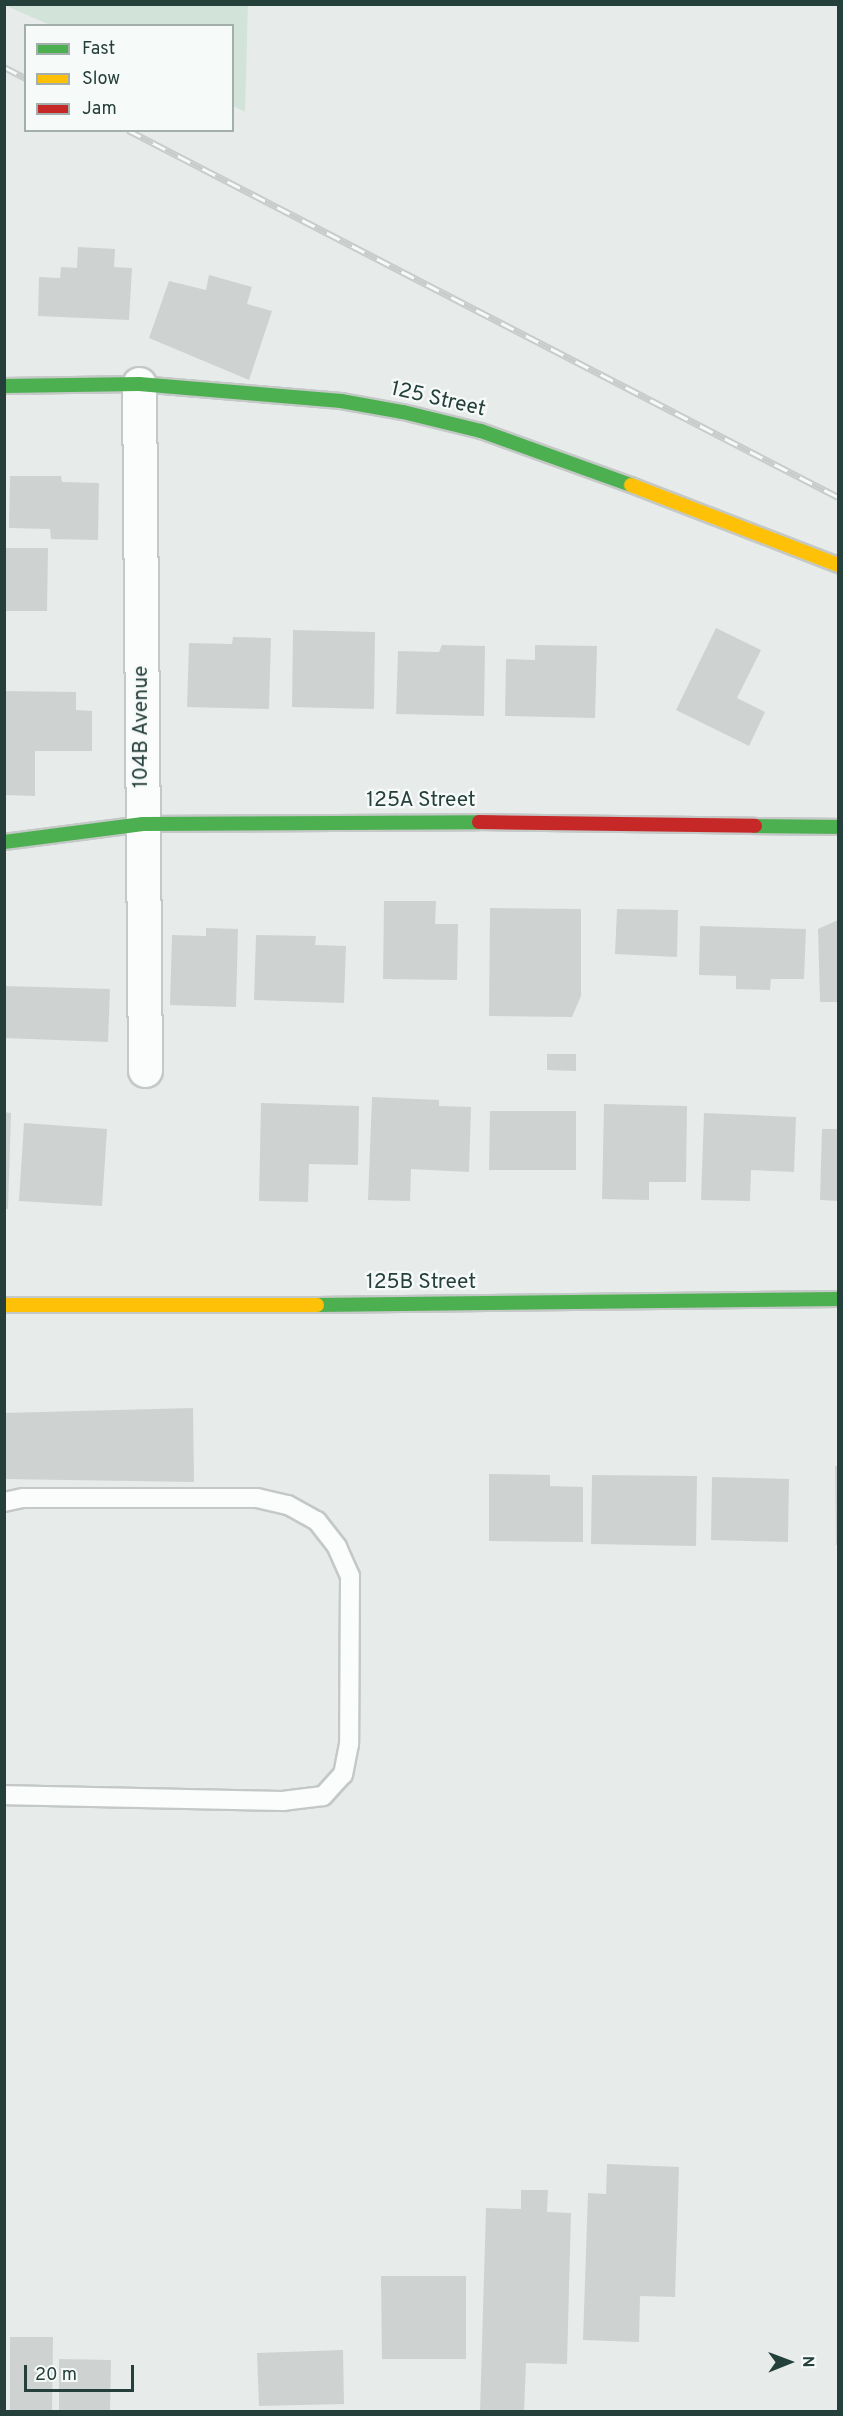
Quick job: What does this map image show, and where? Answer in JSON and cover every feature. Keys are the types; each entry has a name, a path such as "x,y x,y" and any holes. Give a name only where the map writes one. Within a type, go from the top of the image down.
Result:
{"street":[{"name":"125 Street","path":"4,386 139,384 341,401 442,420 490,434 655,492 838,565"},
{"name":"104B Avenue","path":"139,384 145,1070"},
{"name":"125A Street","path":"4,842 53,838 143,824 460,822 838,827"},
{"name":"125B Street","path":"4,1305 434,1305 838,1299"}],"lane":[{"path":"4,1502 23,1498 257,1498 288,1505 317,1521 338,1547 350,1576 350,1744 343,1774 323,1796 284,1801 4,1795"}],"green space":[{"path":"4,5 248,5 245,112 234,106 234,24 48,24"}],"building":[{"path":"78,247 115,249 114,267 132,268 129,320 38,316 39,277 60,278 61,267 77,268"},
{"path":"209,275 252,287 247,304 272,311 249,380 149,338 169,281 206,290"},
{"path":"10,476 61,476 62,482 99,483 98,540 51,539 50,529 9,528"},
{"path":"4,548 48,548 47,611 4,611"},
{"path":"716,628 761,650 737,698 765,712 749,746 676,710"},
{"path":"293,630 375,632 374,709 292,707"},
{"path":"233,637 271,638 269,709 187,707 189,643 232,644"},
{"path":"442,645 485,646 484,716 396,714 398,651 439,652"},
{"path":"535,645 597,646 595,718 505,716 506,659 535,660"},
{"path":"4,691 76,692 76,710 92,711 92,751 35,751 35,796 4,795"},
{"path":"384,901 436,901 435,924 458,924 457,980 383,979"},
{"path":"490,908 581,909 581,996 572,1017 489,1016"},
{"path":"617,909 678,910 677,957 615,954"},
{"path":"838,920 838,1002 820,1002 818,929"},
{"path":"700,926 806,929 804,979 771,979 770,990 736,989 736,976 699,975"},
{"path":"206,928 238,929 236,1007 170,1005 172,935 206,936"},
{"path":"256,935 316,936 315,945 346,946 344,1003 254,1000"},
{"path":"4,986 110,989 108,1042 4,1038"},
{"path":"547,1054 576,1054 576,1071 547,1070"},
{"path":"372,1097 439,1100 439,1106 471,1107 469,1172 411,1169 410,1201 368,1200"},
{"path":"261,1103 359,1106 358,1165 309,1164 308,1202 259,1201"},
{"path":"604,1104 687,1106 686,1182 649,1182 649,1200 602,1199"},
{"path":"490,1111 576,1111 576,1170 489,1170"},
{"path":"4,1112 11,1113 8,1209 4,1209"},
{"path":"704,1113 796,1117 794,1172 751,1170 750,1201 701,1200"},
{"path":"24,1123 107,1129 102,1206 19,1201"},
{"path":"822,1129 838,1129 838,1201 820,1200"},
{"path":"193,1408 194,1482 4,1479 4,1413"},
{"path":"835,1466 838,1466 838,1545 836,1545"},
{"path":"489,1474 550,1475 550,1486 583,1487 583,1542 489,1541"},
{"path":"592,1475 697,1476 696,1546 591,1544"},
{"path":"712,1477 789,1479 788,1542 711,1540"},
{"path":"607,2164 679,2167 675,2297 640,2296 639,2342 583,2340 588,2193 606,2194"},
{"path":"521,2190 548,2190 547,2212 571,2213 567,2364 526,2363 524,2412 480,2412 486,2208 521,2209"},
{"path":"381,2276 466,2276 466,2359 382,2359"},
{"path":"10,2337 53,2337 52,2412 10,2412"},
{"path":"343,2350 344,2404 259,2406 257,2353"},
{"path":"59,2359 111,2360 110,2412 59,2412"}],"railway":[{"path":"4,67 24,77"},
{"path":"132,132 838,497"}],"traffic: fast":[{"path":"4,386 139,384 341,401 403,412 481,431 631,485"},
{"path":"4,842 143,824 479,822"},
{"path":"755,826 838,827"},
{"path":"317,1305 838,1299"}],"traffic: slow":[{"path":"631,485 838,565"},
{"path":"4,1305 317,1305"}],"traffic: jam":[{"path":"479,822 755,826"}]}
